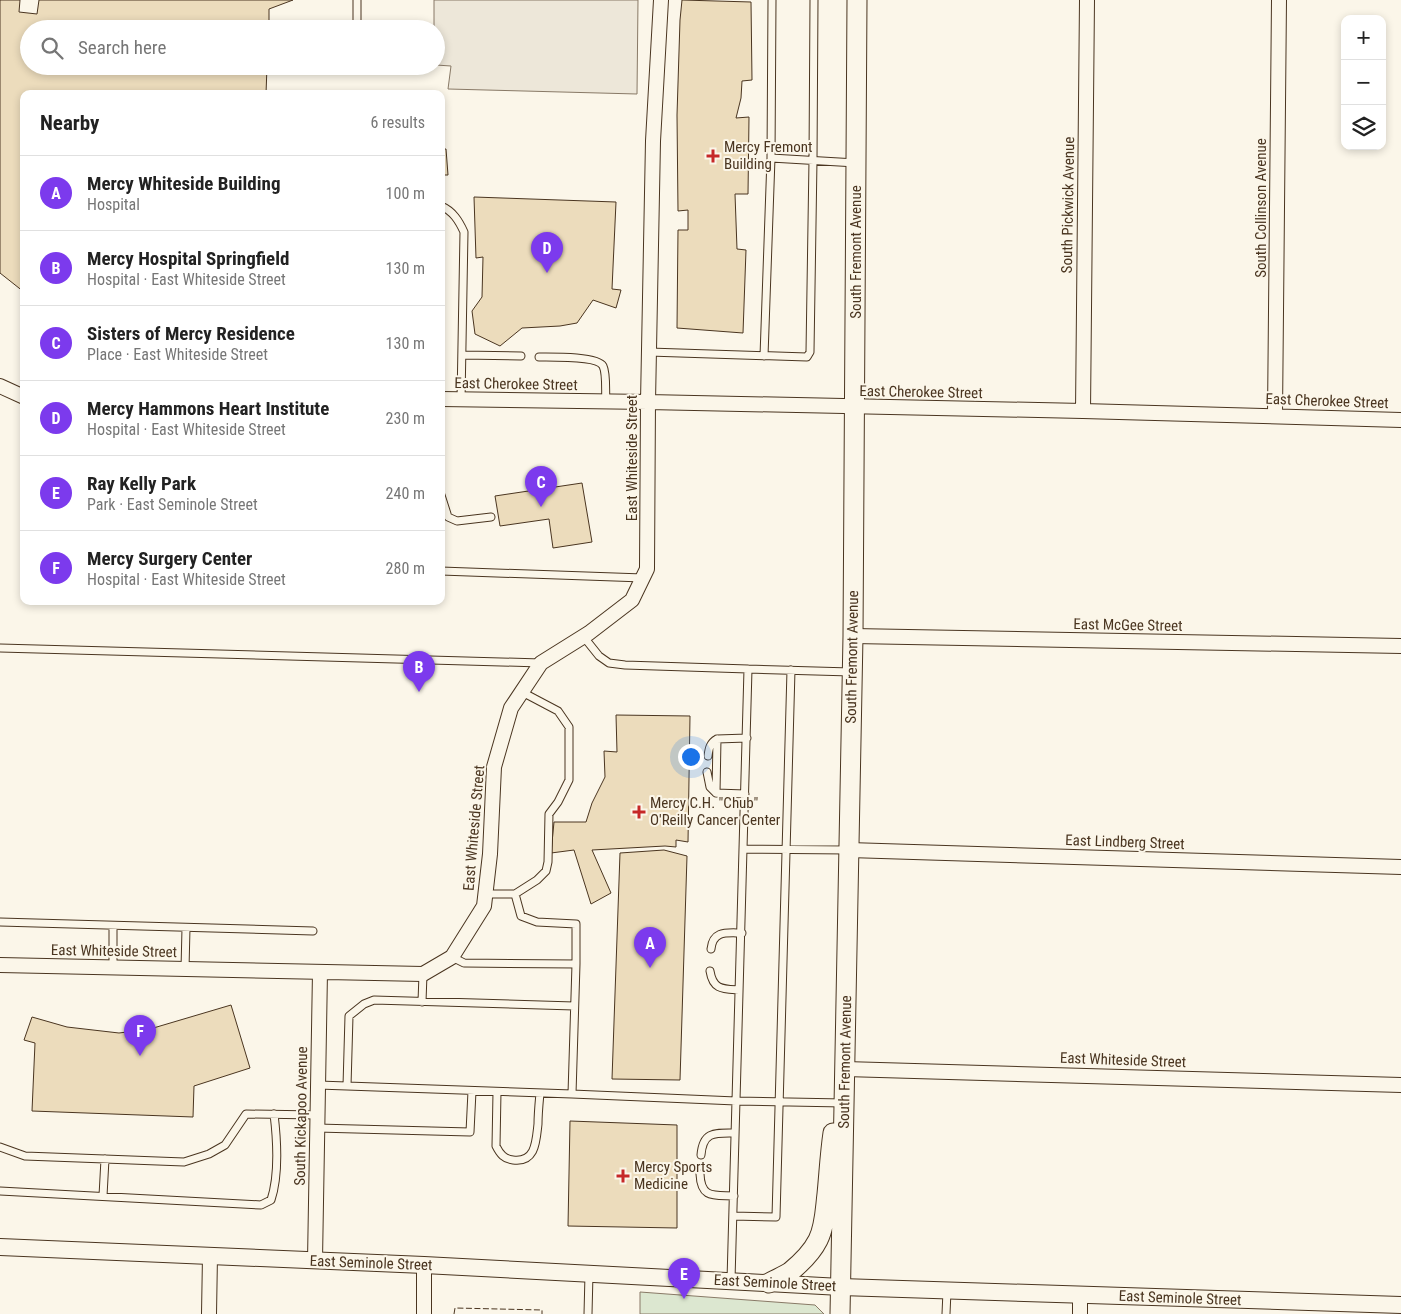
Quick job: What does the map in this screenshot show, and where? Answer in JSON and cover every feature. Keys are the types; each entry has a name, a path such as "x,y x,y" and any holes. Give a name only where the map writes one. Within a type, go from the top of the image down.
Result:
{"main road":[{"name":"South Fremont Avenue","path":"840,1314 853,672 857,0"},
{"path":"770,1283 789,1272 802,1261 812,1250 823,1227 834,1128 844,1103"}],"street":[{"name":"East Whiteside Street","path":"0,965 423,974 452,957 484,906 490,854 494,767 511,708 541,663 583,636 632,600 647,569 653,141 661,0"},
{"name":"South Pickwick Avenue","path":"1083,411 1087,0"},
{"name":"South Collinson Avenue","path":"1275,416 1279,0"},
{"path":"0,386 20,395"},
{"name":"East Cherokee Street","path":"445,400 606,401 1401,420"},
{"name":"East McGee Street","path":"853,636 1401,646"},
{"name":"East Lindberg Street","path":"849,850 1401,867"},
{"name":"South Kickapoo Avenue","path":"315,1260 320,972"},
{"name":"East Whiteside Street","path":"845,1069 1401,1084"},
{"name":"East Seminole Street","path":"0,1247 424,1265 841,1287 1401,1305"},
{"path":"209,1314 210,1256"},
{"path":"424,1265 424,1314"},
{"path":"1080,1295 1080,1314"}],"lane":[{"path":"356,20 357,0"},
{"path":"764,356 771,158 772,0"},
{"path":"649,352 807,357 810,352 814,0"},
{"path":"771,158 856,163"},
{"path":"445,208 458,220 464,232 461,400"},
{"path":"462,355 521,356"},
{"path":"539,357 597,360 603,365 605,373 606,401"},
{"path":"445,508 448,517 457,521 491,517"},
{"path":"445,571 643,578"},
{"path":"583,636 599,656 609,663 853,672"},
{"path":"0,648 541,663"},
{"path":"731,1280 748,669"},
{"path":"733,1216 776,1217 791,670"},
{"path":"485,894 515,894 537,880 546,871 548,862 548,814 558,802 569,780 570,727 558,711 522,692"},
{"path":"708,756 712,741 717,739 746,738"},
{"path":"716,793 717,739"},
{"path":"707,772 710,787 716,793 745,794"},
{"path":"743,849 849,850"},
{"path":"515,894 521,916 537,922 576,924 572,1094"},
{"path":"0,922 313,931"},
{"path":"113,967 114,926"},
{"path":"185,969 186,928"},
{"path":"711,949 711,941 715,936 722,933 742,933"},
{"path":"452,957 464,963 576,964"},
{"path":"710,970 711,979 721,989 739,990"},
{"path":"422,1002 423,974"},
{"path":"347,1086 349,1016 364,1004 374,1000 574,1006"},
{"path":"318,1085 736,1101 844,1103"},
{"path":"0,1147 25,1156 184,1162 209,1154 224,1145 246,1114 274,1114 317,1122 470,1132 472,1091"},
{"path":"497,1092 496,1146 500,1154 507,1159 516,1160 525,1158 536,1145 540,1093"},
{"path":"0,1191 261,1205 271,1200 274,1189 277,1135 274,1114"},
{"path":"701,1156 702,1145 706,1138 713,1133 736,1132"},
{"path":"103,1196 105,1159"},
{"path":"700,1174 704,1191 712,1195 734,1196"},
{"path":"588,1314 589,1274"},
{"path":"946,1314 947,1291"}],"green space":[{"path":"640,1292 815,1305 824,1314 640,1314"}],"shaded area":[{"path":"434,0 638,0 637,94 448,89 451,66 445,66 445,20 434,20"}],"building":[{"path":"0,0 20,0 19,12 37,14 39,0 293,0 269,9 269,20 20,20 20,75 267,75 266,90 20,90 20,289 0,273"},
{"name":"Mercy Fremont Building","path":"682,0 751,2 752,80 742,81 741,98 736,118 749,117 748,194 735,194 737,249 746,250 743,333 677,328 678,230 688,230 688,210 678,211 677,115"},
{"path":"445,149 446,149 448,175 445,175"},
{"path":"474,197 616,202 612,289 621,290 616,308 593,300 577,323 522,328 500,346 475,334 472,311 482,297 483,257 476,258"},
{"path":"582,483 592,542 553,548 549,519 500,526 495,496"},
{"name":"Mercy C.H. \"Chub\" O'Reilly Cancer Center","path":"616,715 690,716 688,842 676,840 676,847 592,850 611,893 591,904 574,850 551,853 554,822 586,822 592,803 605,777 604,751 617,752"},
{"path":"664,850 687,856 680,1080 612,1079 620,853"},
{"path":"231,1005 250,1068 194,1086 193,1117 32,1111 35,1043 24,1040 32,1017 67,1027 119,1033 150,1029"},
{"name":"Mercy Sports Medicine","path":"570,1121 677,1125 677,1228 568,1226"}],"fence":[{"path":"454,1314 455,1308 542,1310 542,1314"}],"place":[{"name":"Mercy Fremont Building","path":"713,156"},
{"name":"Mercy Hammons Heart Institute","path":"547,273"},
{"name":"Sisters of Mercy Residence","path":"541,507"},
{"name":"Mercy Hospital Springfield","path":"419,692"},
{"name":"Mercy C.H. \"Chub\" O'Reilly Cancer Center","path":"639,812"},
{"name":"Mercy Whiteside Building","path":"650,968"},
{"name":"Mercy Surgery Center","path":"140,1056"},
{"name":"Mercy Sports Medicine","path":"623,1176"},
{"name":"Ray Kelly Park","path":"684,1299"}]}
